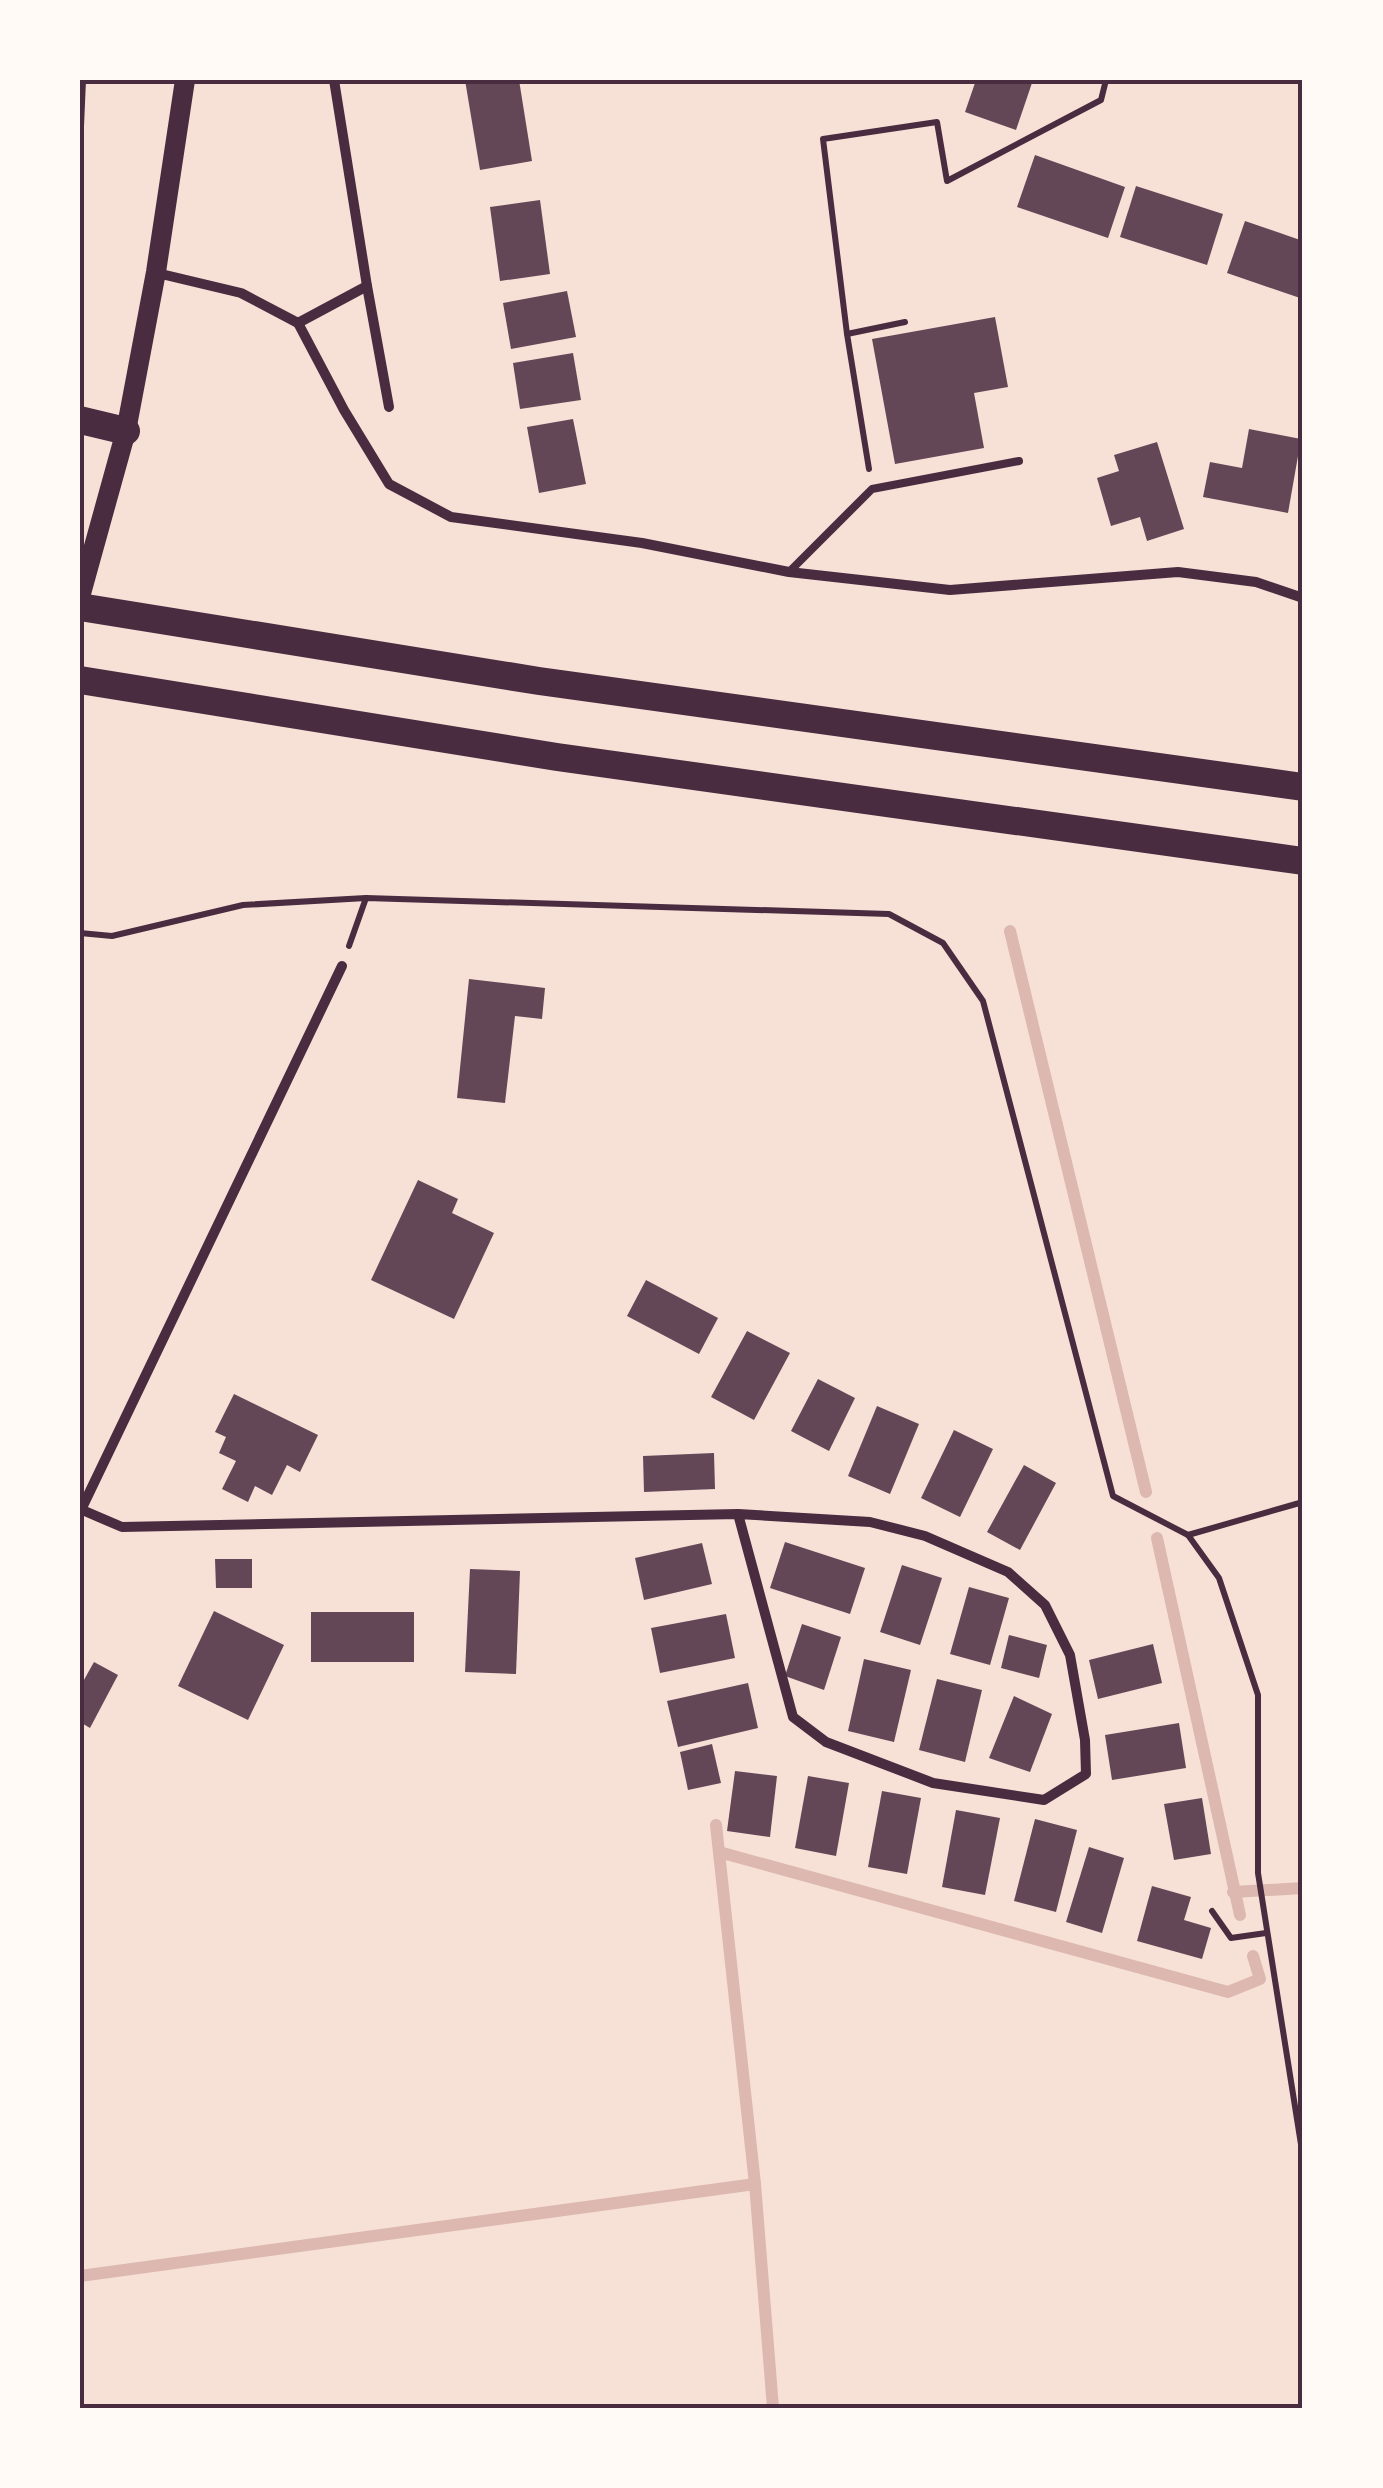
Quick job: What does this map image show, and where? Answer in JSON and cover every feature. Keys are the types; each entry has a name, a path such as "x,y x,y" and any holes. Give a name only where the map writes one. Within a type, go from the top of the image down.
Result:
{"highway":[{"path":"80,420 126,432"},
{"path":"80,606 538,681 1303,787"},
{"path":"80,680 576,760 1303,861"}],"main road":[{"path":"80,597 126,432 156,272 185,80"}],"street":[{"path":"334,80 389,407"},
{"path":"156,272 241,294 298,323 389,484 451,517 642,543 789,572 950,590 1178,572 1256,582 1303,598"},
{"path":"298,323 367,286"},
{"path":"342,966 80,1510 122,1527 738,1514 870,1522 925,1536 1008,1572 1045,1605 1070,1656 1085,1740 1086,1774 1044,1800 1025,1798 933,1784 826,1742 815,1734 793,1717 738,1514"}],"lane":[{"path":"80,126 82,80"},
{"path":"789,572 872,489 1019,460"}],"path":[{"path":"872,489 822,140 937,122 947,181 1101,100 1106,80"},
{"path":"847,334 905,322"},
{"path":"342,966 366,898"},
{"path":"80,932 112,936 243,905 366,898 889,914 943,944 983,1001 1113,1496 1188,1535 1219,1578 1258,1694 1258,1873 1303,2157"},
{"path":"1188,1535 1303,1502"},
{"path":"1212,1910 1231,1938 1266,1933"}],"building":[{"path":"465,80 519,80 532,161 480,170"},
{"path":"976,80 1033,80 1016,130 965,112"},
{"path":"1035,155 1125,187 1108,238 1017,207"},
{"path":"1136,186 1223,214 1207,265 1120,237"},
{"path":"540,200 550,274 500,281 490,207"},
{"path":"1245,221 1303,241 1303,299 1227,273"},
{"path":"567,291 576,337 511,349 503,303"},
{"path":"995,317 1008,387 974,393 984,448 895,464 872,339"},
{"path":"573,353 581,400 520,409 513,363"},
{"path":"573,419 586,484 539,493 527,427"},
{"path":"1249,429 1301,439 1288,513 1203,497 1210,462 1242,468"},
{"path":"1157,442 1184,529 1147,541 1140,517 1111,526 1097,478 1119,471 1114,455"},
{"path":"469,979 545,988 542,1019 515,1016 505,1103 457,1098"},
{"path":"418,1180 458,1199 452,1213 494,1233 454,1319 371,1280"},
{"path":"646,1280 718,1318 699,1354 627,1316"},
{"path":"747,1331 790,1353 754,1420 711,1397"},
{"path":"818,1379 855,1398 829,1451 791,1431"},
{"path":"234,1394 318,1435 300,1472 287,1465 272,1495 255,1486 248,1502 222,1489 236,1461 219,1453 226,1437 215,1432"},
{"path":"877,1406 919,1424 890,1494 848,1476"},
{"path":"954,1430 993,1449 960,1517 921,1498"},
{"path":"714,1453 715,1489 644,1492 643,1456"},
{"path":"1024,1465 1056,1483 1020,1550 987,1532"},
{"path":"785,1542 865,1568 850,1614 770,1588"},
{"path":"702,1543 712,1584 644,1600 635,1558"},
{"path":"215,1559 252,1559 252,1588 216,1588"},
{"path":"902,1565 942,1578 920,1645 880,1632"},
{"path":"470,1569 520,1571 516,1674 465,1672"},
{"path":"969,1587 1009,1598 990,1665 950,1654"},
{"path":"214,1611 284,1645 248,1720 178,1686"},
{"path":"311,1612 414,1612 414,1662 311,1662"},
{"path":"726,1614 735,1658 660,1673 651,1628"},
{"path":"802,1624 841,1637 824,1690 785,1676"},
{"path":"1009,1635 1047,1645 1039,1678 1001,1668"},
{"path":"1153,1644 1162,1683 1098,1699 1089,1660"},
{"path":"864,1659 911,1670 894,1742 848,1731"},
{"path":"94,1662 118,1675 90,1728 80,1722 80,1687"},
{"path":"937,1679 982,1690 965,1762 919,1750"},
{"path":"748,1683 758,1728 678,1747 667,1701"},
{"path":"1014,1696 1052,1714 1030,1772 989,1758"},
{"path":"1179,1723 1186,1768 1112,1780 1105,1735"},
{"path":"712,1744 721,1783 688,1790 680,1752"},
{"path":"735,1771 777,1776 770,1837 727,1831"},
{"path":"808,1776 849,1783 836,1856 795,1848"},
{"path":"882,1791 921,1798 907,1874 868,1867"},
{"path":"1202,1798 1211,1854 1174,1860 1164,1804"},
{"path":"956,1810 1000,1818 985,1895 942,1887"},
{"path":"1035,1819 1077,1830 1056,1912 1014,1901"},
{"path":"1089,1847 1124,1858 1102,1933 1066,1922"},
{"path":"1152,1886 1191,1897 1184,1920 1211,1928 1202,1959 1137,1941"}],"waterway":[{"path":"1010,931 1146,1492"},
{"path":"1157,1538 1240,1915"},
{"path":"716,1825 755,2184 773,2408"},
{"path":"719,1852 1228,1992 1260,1979 1253,1956"},
{"path":"1233,1892 1303,1888"},
{"path":"80,2276 755,2184"}]}
